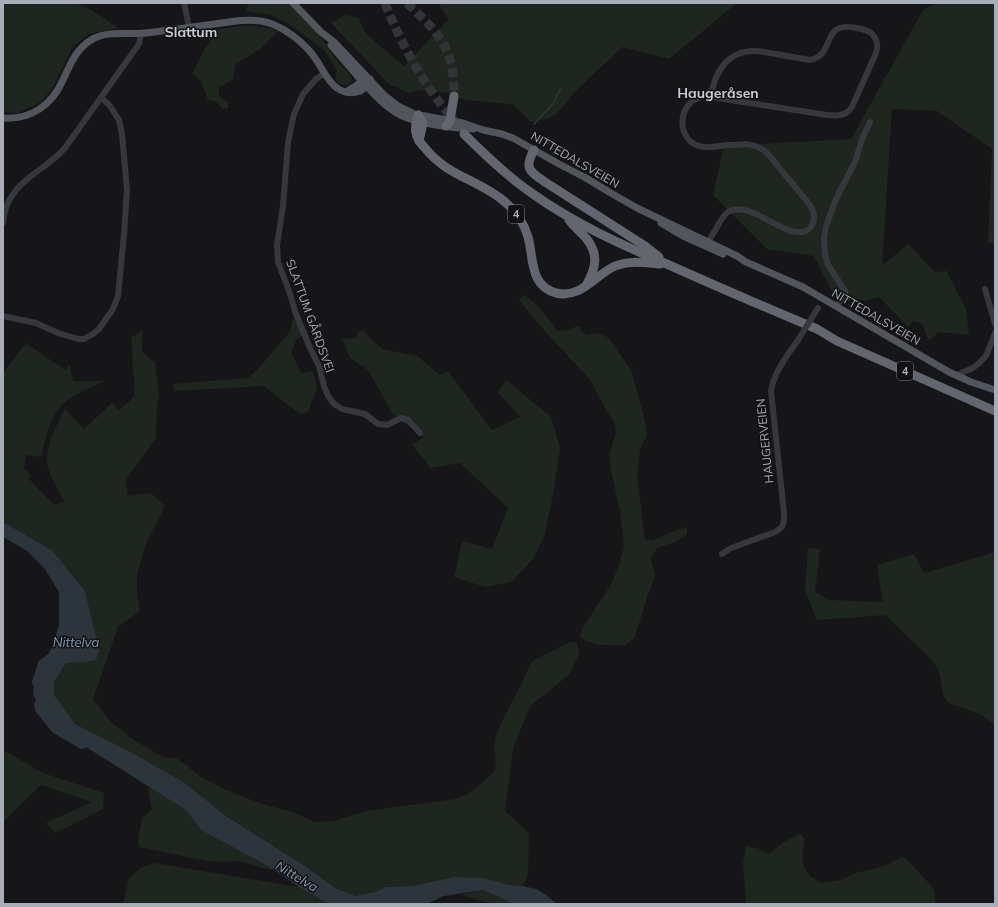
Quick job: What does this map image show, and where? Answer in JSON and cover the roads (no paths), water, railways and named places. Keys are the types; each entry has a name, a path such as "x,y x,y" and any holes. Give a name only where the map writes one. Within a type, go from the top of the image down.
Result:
{"highway":[{"path":"448,124 454,96"},
{"name":"4","path":"419,120 420,141 428,152 442,166 494,194 515,212 523,224 528,237 535,274 544,286 553,292 565,294 575,292 585,287 606,271 624,263 635,262 667,264"},
{"name":"4","path":"464,134 515,181 564,215 609,238 667,264 817,329 839,336 995,406"},
{"name":"4","path":"534,150 528,163 529,168 533,173 645,246 667,264"},
{"name":"4","path":"564,215 586,238 594,253 594,271 585,287"},
{"name":"4","path":"817,329 837,341 995,411"}],"main road":[{"name":"NITTEDALSVEIEN","path":"293,3 334,42 366,82 419,120 448,124 463,129 483,130 508,135 586,178 615,196 653,216 664,220 709,245 737,256 746,262 798,285 957,376 995,390"},
{"path":"3,118 25,116 38,110 55,94 74,56 80,49 90,40 107,34 141,34 250,20 260,21 285,31 304,45 317,60 335,86 341,91 346,92 366,82"}],"street":[{"path":"184,3 189,27"},
{"path":"709,245 717,233 716,229 724,216 728,212 735,209 746,210 796,232 804,232 809,228 814,220 814,216 809,205 769,155 763,150 746,144 706,147 694,144 683,129 682,118 691,102 704,96 827,115 843,115 850,111 852,107 876,53 877,42 872,33 868,31 845,26 834,30 824,50 814,59 810,60 762,52 745,52 729,60 720,69 711,97"},
{"path":"3,223 9,199 22,183 61,153 139,44 141,34"},
{"name":"SLATTUM GÅRDSVEI","path":"325,73 316,80 304,94 294,114 288,143 283,206 277,245 278,262 304,335 319,366 324,386 328,396 334,404 342,409 365,414 378,424 387,424 401,418 408,420 420,433"},
{"path":"3,316 36,324 78,339 84,339 99,329 113,309 118,296 127,190 122,134 119,120 112,109 101,97"},
{"path":"835,306 844,298 846,291 828,264 824,248 824,232 838,192 855,162 862,139 870,122"},
{"path":"985,289 995,324"},
{"name":"HAUGERVEIEN","path":"722,554 731,548 775,532 784,524 771,391 772,384 776,375 823,299"},
{"path":"957,376 960,373 974,367 986,356 995,333"}],"water":[{"name":"Nittelva","path":"3,522 52,550 85,591 99,650 96,660 66,663 54,682 54,695 75,724 129,751 185,783 226,816 308,868 335,888 355,896 375,892 386,887 413,886 453,877 483,878 510,885 536,889 557,904 513,904 483,890 444,896 426,904 329,904 299,887 274,870 201,830 186,810 56,728 40,709 33,694 34,684 52,647 59,626 59,592 45,569 27,551 3,537"}],"waterway":[{"path":"534,124 553,104 561,88"},
{"name":"Nittelva","path":"37,682 43,664 55,655"},
{"name":"Nittelva","path":"39,705 40,709 56,729 82,744"}],"tunnel":[{"path":"385,3 415,66 455,122"},
{"path":"407,3 433,29 444,45 448,53 452,69 454,96"}],"district":[{"name":"Slattum","path":"191,32"},
{"name":"Haugeråsen","path":"718,93"}]}
